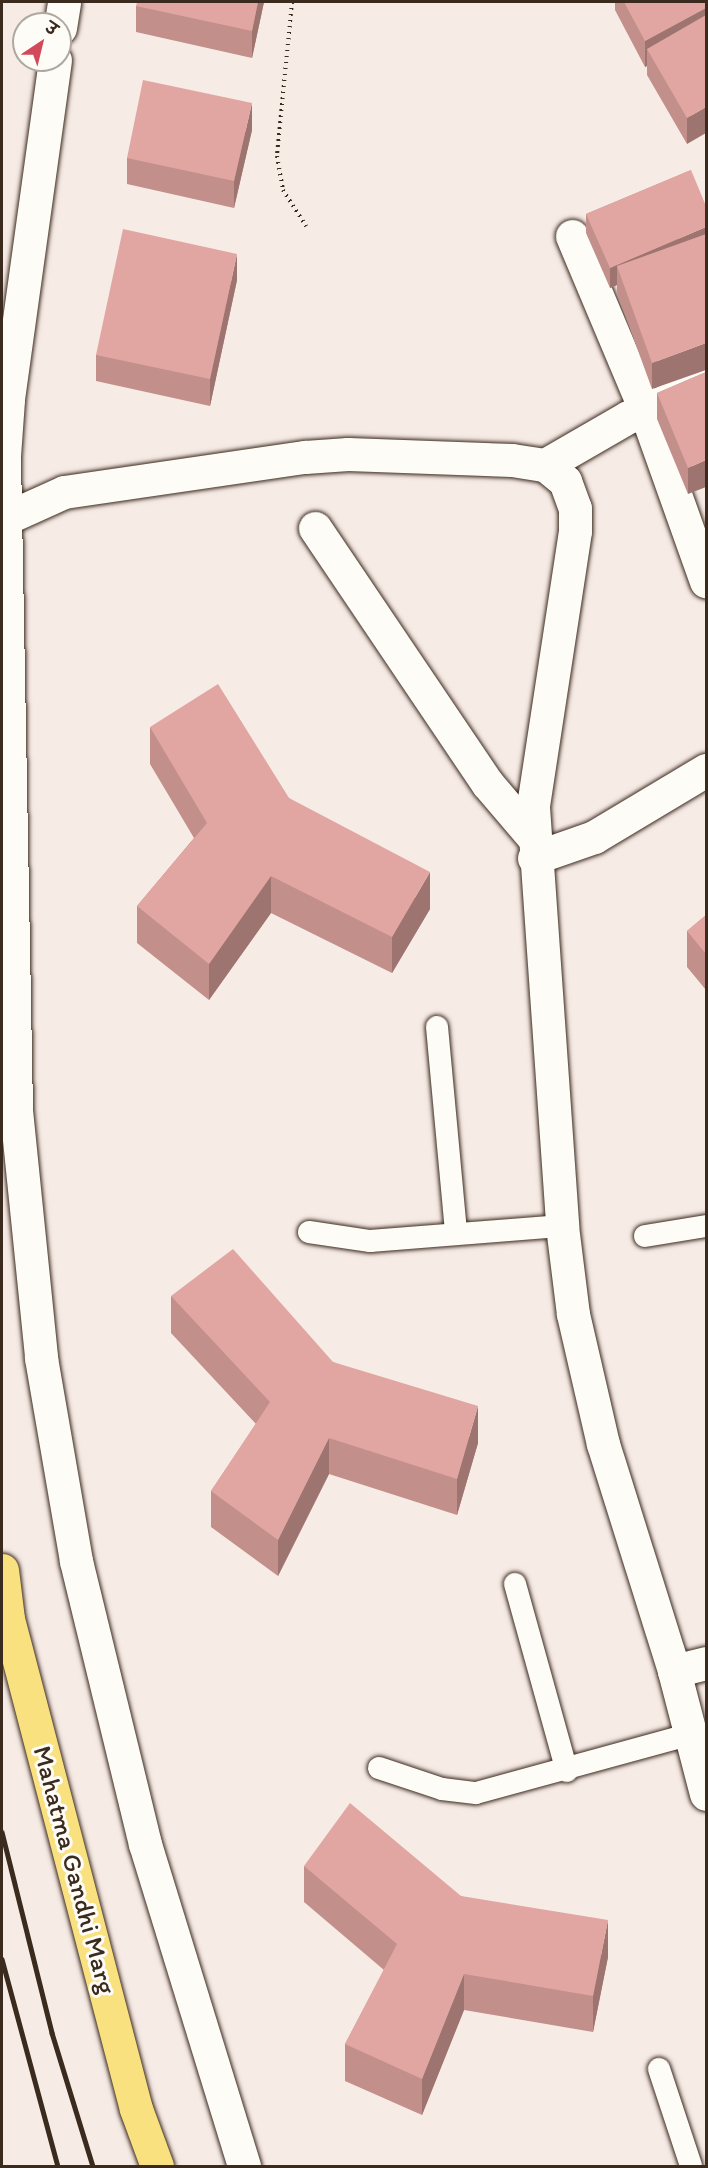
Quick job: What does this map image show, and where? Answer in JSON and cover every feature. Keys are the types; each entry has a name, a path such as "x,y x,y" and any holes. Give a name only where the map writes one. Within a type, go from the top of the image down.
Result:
{"main road":[{"name":"Mahatma Gandhi Marg","path":"2,1570 20,1664 136,2109 157,2166"}],"street":[{"path":"54,72 8,400 3,520 16,1110 41,1358 76,1561 145,1844 244,2166"},
{"path":"572,236 645,410 706,581"},
{"path":"545,465 645,410 706,383"},
{"path":"3,520 64,492 272,460 348,454 512,460 545,465 565,481 574,508 575,531 533,807 534,848 562,1226 573,1314 603,1444 674,1671 688,1735 706,1794"},
{"path":"315,528 487,783 534,848"},
{"path":"534,848 594,837 706,770"},
{"path":"674,1671 706,1663"}],"lane":[{"path":"437,1027 456,1233"},
{"path":"309,1232 370,1241 562,1226"},
{"path":"645,1236 706,1226"},
{"path":"515,1584 567,1771"},
{"path":"379,1768 442,1789 476,1793 567,1771 688,1735"},
{"path":"659,2069 691,2166"}],"path":[{"path":"292,2 277,156 283,190 306,226"}],"building":[{"path":"137,2 258,2 252,31 136,6"},
{"path":"624,2 706,2 706,8 645,41"},
{"path":"706,15 706,107 687,118 647,49"},
{"path":"143,80 252,103 234,181 127,158"},
{"path":"691,170 706,206 706,227 610,268 586,214"},
{"path":"123,229 237,254 210,379 96,355"},
{"path":"706,234 706,343 652,363 617,266"},
{"path":"706,372 706,460 688,468 657,393"},
{"path":"218,684 289,798 430,872 392,937 271,876 209,964 137,906 207,823 150,727"},
{"path":"706,915 706,954 687,931"},
{"path":"233,1249 333,1362 478,1406 457,1479 329,1438 278,1540 211,1491 270,1402 171,1296"},
{"path":"350,1803 461,1896 608,1920 593,1996 464,1974 422,2079 345,2044 397,1944 304,1866"}],"railway":[{"path":"2,1832 52,2033 93,2166"},
{"path":"2,1959 58,2166"}]}
